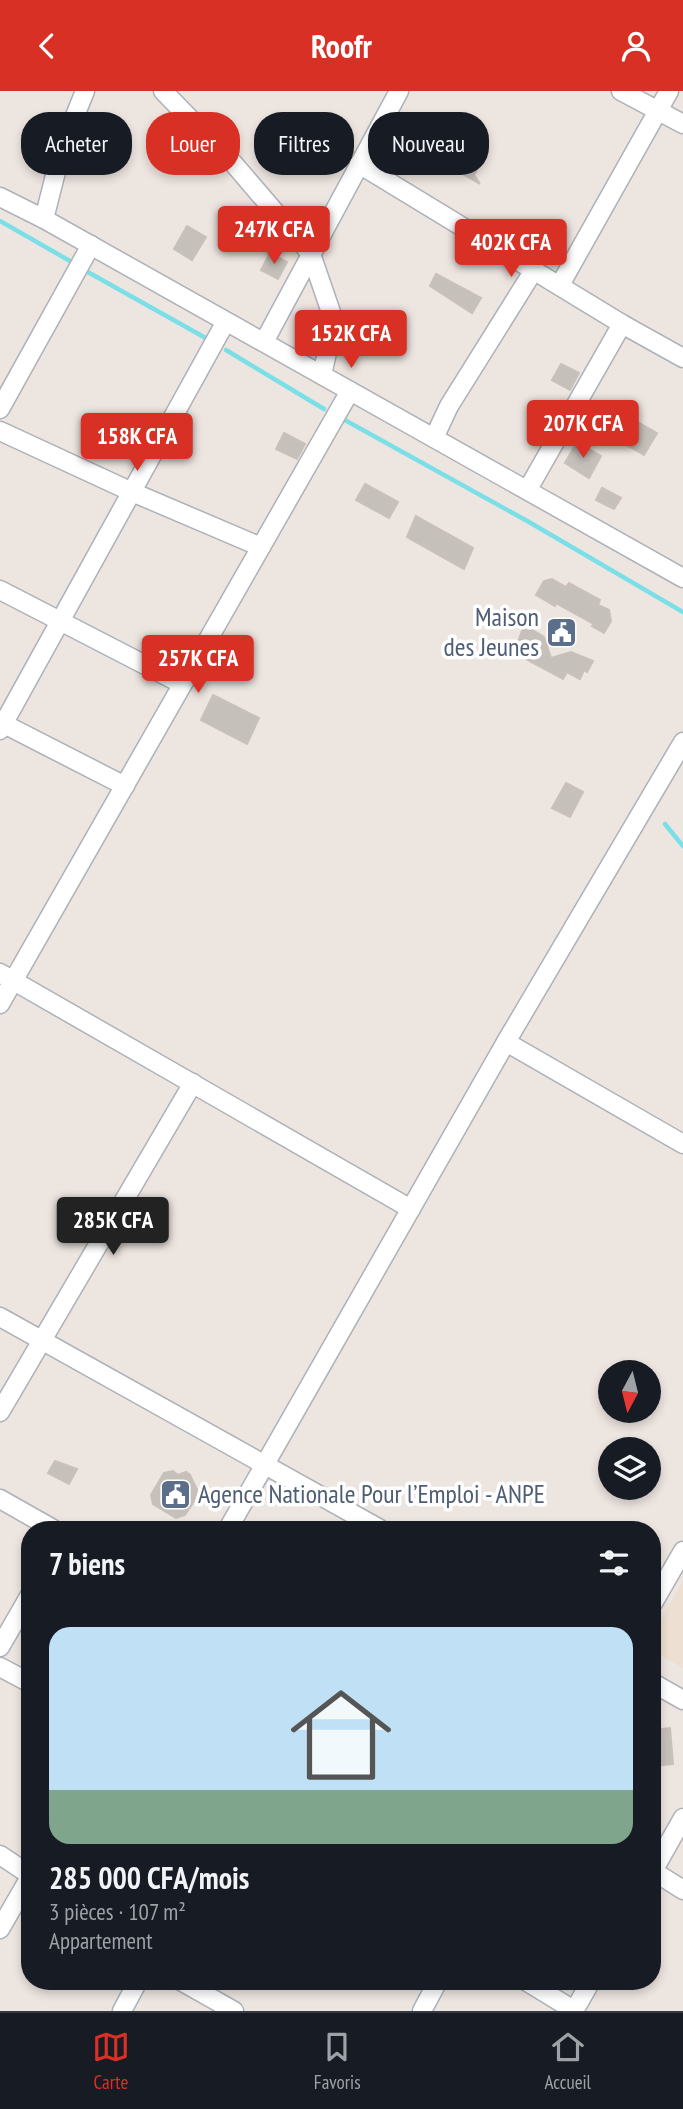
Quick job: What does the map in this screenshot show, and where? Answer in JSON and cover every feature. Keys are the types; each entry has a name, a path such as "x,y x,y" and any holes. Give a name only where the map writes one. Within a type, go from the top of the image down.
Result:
{"street":[{"path":"44,219 62,148 85,91"},
{"path":"163,91 233,163 311,254 334,321 322,375"},
{"path":"264,342 399,91"},
{"path":"621,91 683,124"},
{"path":"560,285 669,91"},
{"path":"359,164 622,324 681,352"},
{"path":"0,197 91,245 225,323 264,342 683,578"},
{"path":"0,409 91,245"},
{"path":"434,438 449,406 534,270"},
{"path":"125,786 1,725 225,323"},
{"path":"528,489 622,324"},
{"path":"0,1004 7,977 125,786 349,391"},
{"path":"0,431 131,492 261,547"},
{"path":"0,590 183,684"},
{"path":"233,1521 506,1042 683,742"},
{"path":"7,977 411,1209"},
{"path":"506,1042 683,1144"},
{"path":"0,1412 193,1083"},
{"path":"0,1317 366,1521"},
{"path":"0,1499 39,1521"},
{"path":"661,1589 683,1551"},
{"path":"0,1647 21,1611"},
{"path":"0,1667 21,1678"},
{"path":"661,1688 683,1700"},
{"path":"661,1857 683,1818"},
{"path":"0,1855 21,1870"},
{"path":"661,1876 683,1890"},
{"path":"0,1929 21,1892"},
{"path":"122,2011 133,1990"},
{"path":"197,1990 234,2011"},
{"path":"422,2011 433,1990"},
{"path":"540,1990 574,2011 586,1990"}],"shaded area":[{"path":"683,1581 683,1668 661,1656 661,1620"}],"building":[{"path":"464,175 474,175 480,184"},
{"path":"187,226 206,237 192,260 174,249"},
{"path":"270,253 287,262 278,279 261,270"},
{"path":"436,274 481,298 472,313 430,286"},
{"path":"561,364 579,373 570,390 552,380"},
{"path":"627,416 657,433 644,455 618,440 625,429 621,427"},
{"path":"284,433 305,444 297,459 276,449"},
{"path":"577,442 601,456 589,478 565,463"},
{"path":"365,484 398,502 389,518 356,500"},
{"path":"602,488 621,498 614,509 596,500"},
{"path":"416,516 473,548 464,569 407,537"},
{"path":"552,579 566,587 569,583 600,600 598,605 609,610 611,621 604,633 592,626 594,624 536,595 544,581"},
{"path":"524,625 544,637 551,658 571,652 593,661 587,672 584,670 580,679 567,672 563,679 526,659 529,652 517,645"},
{"path":"213,695 259,718 247,744 201,720"},
{"path":"566,783 583,792 570,817 552,808"},
{"path":"55,1461 77,1469 69,1484 48,1473"},
{"name":"Agence Nationale Pour l’Emploi - ANPE","path":"173,1471 178,1475 186,1472 190,1475 199,1494 185,1515 176,1518 153,1504 151,1495 164,1473"},
{"path":"670,1728 673,1764 661,1765 661,1729"}],"waterway":[{"path":"0,221 70,261"},
{"path":"86,271 211,341"},
{"path":"226,350 324,409"},
{"path":"343,419 529,522 683,612"},
{"path":"665,824 683,846"}],"place":[{"name":"Maison des Jeunes","path":"562,632"},
{"name":"Agence Nationale Pour l’Emploi - ANPE","path":"175,1494"}]}
